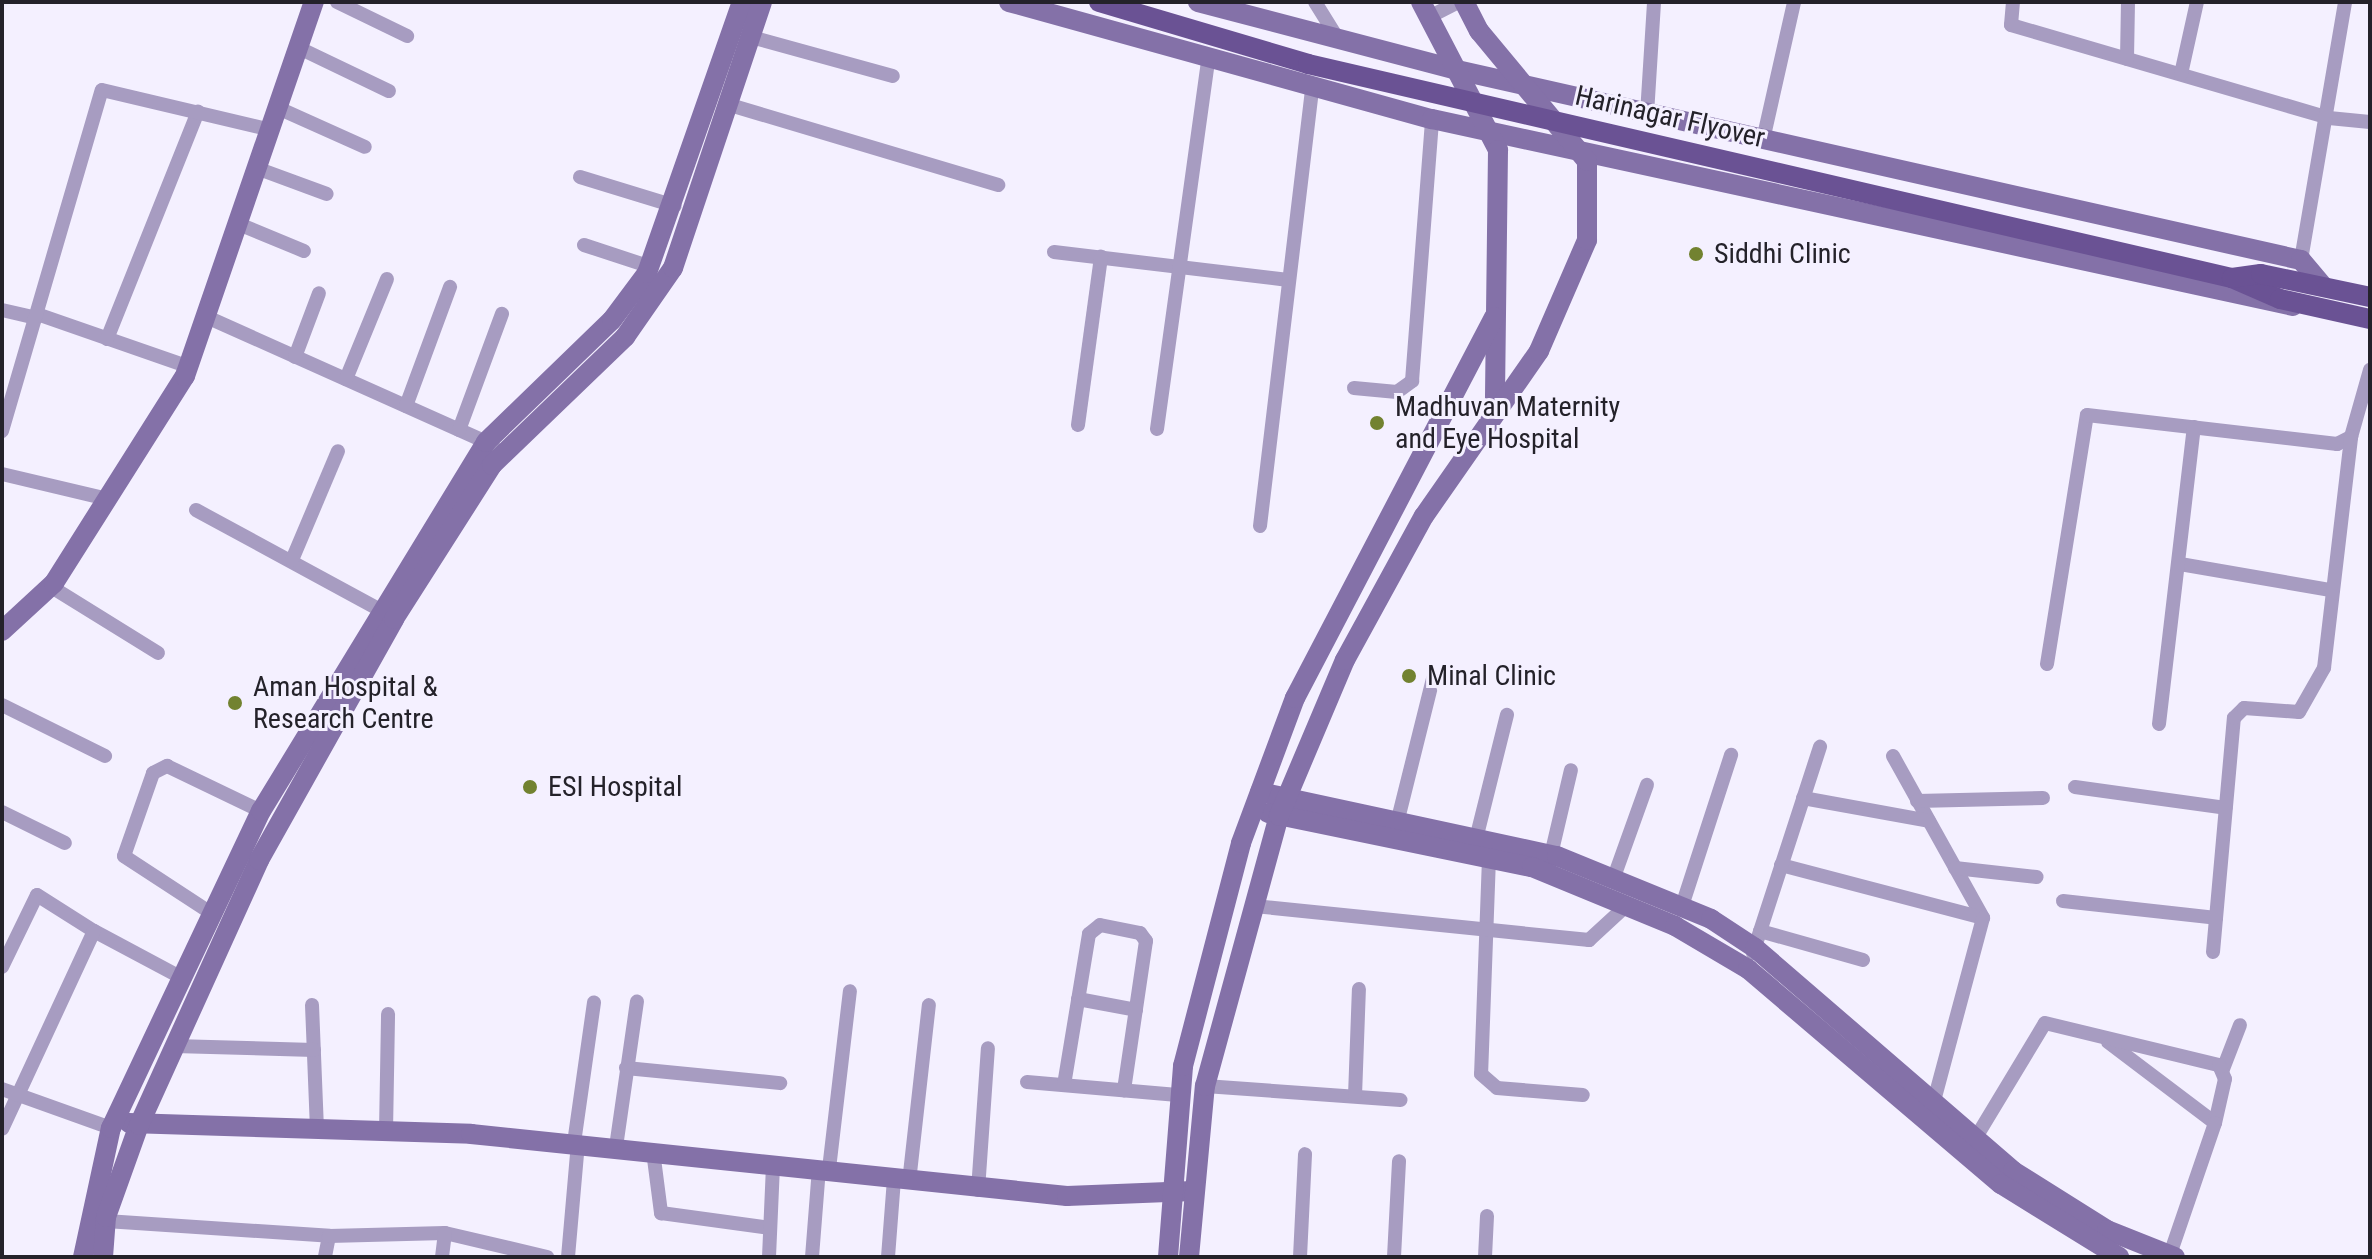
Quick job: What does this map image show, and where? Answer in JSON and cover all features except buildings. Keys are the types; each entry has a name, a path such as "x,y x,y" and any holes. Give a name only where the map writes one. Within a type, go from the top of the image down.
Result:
{"main road":[{"name":"Harinagar Flyover","path":"1099,2 1308,64 2232,278 2280,299 2370,319"},
{"name":"Harinagar Flyover","path":"2232,278 2287,279 2370,297"}],"street":[{"path":"2,631 50,586 189,367 241,225 314,2"},
{"path":"337,2 407,36"},
{"path":"83,1257 113,1124 261,811 378,609 495,446 612,320 651,267 675,206 742,2"},
{"path":"103,1257 106,1221 139,1125 259,860 495,446 617,346 666,280 730,105 762,2"},
{"path":"1009,2 1208,62 1432,119 2282,308 2301,305"},
{"path":"1198,2 1222,5 1338,39 1525,86 2301,260 2323,286"},
{"path":"1315,2 1338,39"},
{"path":"1189,1257 1205,1086 1283,807 1345,660 1421,521 1494,416 1539,351 1587,240 1591,189 1578,150 1462,2 1425,10 1498,150 1494,317 1500,371 1494,416"},
{"path":"1647,114 1654,2"},
{"path":"1763,140 1794,2"},
{"path":"2013,2 2011,25 2329,118 2370,122"},
{"path":"2127,59 2128,2"},
{"path":"2181,74 2197,2"},
{"path":"2301,260 2329,118 2345,2"},
{"path":"751,37 893,76"},
{"path":"297,47 389,91"},
{"path":"1157,429 1177,266 1208,62"},
{"path":"1260,526 1312,87"},
{"path":"3,424 102,90 271,130"},
{"path":"730,105 998,185"},
{"path":"278,108 365,147"},
{"path":"107,339 198,111"},
{"path":"1354,388 1397,392 1412,381 1432,119"},
{"path":"259,169 327,194"},
{"path":"580,177 675,206"},
{"path":"241,225 304,251"},
{"path":"584,245 651,267"},
{"path":"1054,252 1288,280"},
{"path":"1078,425 1101,257"},
{"path":"346,379 387,279"},
{"path":"406,406 450,287"},
{"path":"295,357 319,293"},
{"path":"2,310 36,316 189,367"},
{"path":"459,430 502,314"},
{"path":"1168,1257 1180,1095 1257,800 1295,698 1397,508 1494,317"},
{"path":"209,318 495,446"},
{"path":"2213,952 2234,718 2244,708 2291,714 2306,707 2324,668 2351,437 2370,370"},
{"path":"2047,664 2081,424 2098,411 2194,427 2337,444 2351,437"},
{"path":"2159,724 2194,427"},
{"path":"292,560 338,451"},
{"path":"2,474 108,499"},
{"path":"1397,508 1421,521"},
{"path":"196,510 378,609"},
{"path":"2180,564 2331,590"},
{"path":"50,586 158,653"},
{"path":"1398,819 1433,679"},
{"path":"2,705 105,756"},
{"path":"1477,835 1507,715"},
{"path":"1748,969 1820,747"},
{"path":"1682,906 1731,755"},
{"path":"1893,756 1983,918 1933,1105"},
{"path":"211,913 124,856 153,773 167,766 261,811"},
{"path":"1551,855 1571,770"},
{"path":"1614,877 1647,785"},
{"path":"2075,787 2226,808"},
{"path":"1803,798 1929,821"},
{"path":"1917,801 2043,798"},
{"path":"1257,800 1489,858 1626,906 1748,969 2001,1184 2119,1257"},
{"path":"1283,807 1398,819 1477,835 1551,855 1614,877 1757,940 1863,960"},
{"path":"2,812 65,843"},
{"path":"1489,858 1484,1081 1583,1095"},
{"path":"1781,865 1983,918"},
{"path":"1955,868 2037,877"},
{"path":"2,967 37,895 94,931 180,977"},
{"path":"2063,901 2216,918"},
{"path":"1254,906 1485,932 1594,939 1626,906"},
{"path":"1064,1085 1093,928 1133,930 1146,941 1124,1090"},
{"path":"2,1129 9,1092 94,931"},
{"path":"1757,940 1933,1105 1975,1139 2093,1223 2171,1257 2215,1123 2223,1069 2240,1025"},
{"path":"1355,1096 1359,989"},
{"path":"812,1257 850,991"},
{"path":"1078,999 1136,1010"},
{"path":"568,1257 576,1143 594,1002"},
{"path":"616,1147 637,1002"},
{"path":"312,1005 317,1129"},
{"path":"888,1257 929,1005"},
{"path":"386,1132 388,1014"},
{"path":"1975,1139 2040,1024 2223,1069"},
{"path":"2105,1039 2215,1123"},
{"path":"174,1046 314,1050"},
{"path":"978,1190 988,1048"},
{"path":"626,1068 780,1083"},
{"path":"1027,1082 1180,1095"},
{"path":"1205,1086 1401,1100"},
{"path":"9,1092 113,1124 317,1129 576,1143 824,1169 978,1190 1193,1191"},
{"path":"653,1151 661,1213 770,1228"},
{"path":"1300,1257 1305,1154"},
{"path":"1394,1257 1399,1161"},
{"path":"769,1257 773,1165"},
{"path":"1485,1257 1487,1216"},
{"path":"106,1221 329,1236 445,1233 547,1257"},
{"path":"442,1257 445,1233"},
{"path":"325,1257 329,1236"}],"place":[{"name":"Siddhi Clinic","path":"1696,254"},
{"name":"Madhuvan Maternity and Eye Hospital","path":"1377,423"},
{"name":"Minal Clinic","path":"1409,676"},
{"name":"Aman Hospital & Research Centre","path":"235,703"},
{"name":"ESI Hospital","path":"530,787"}]}
